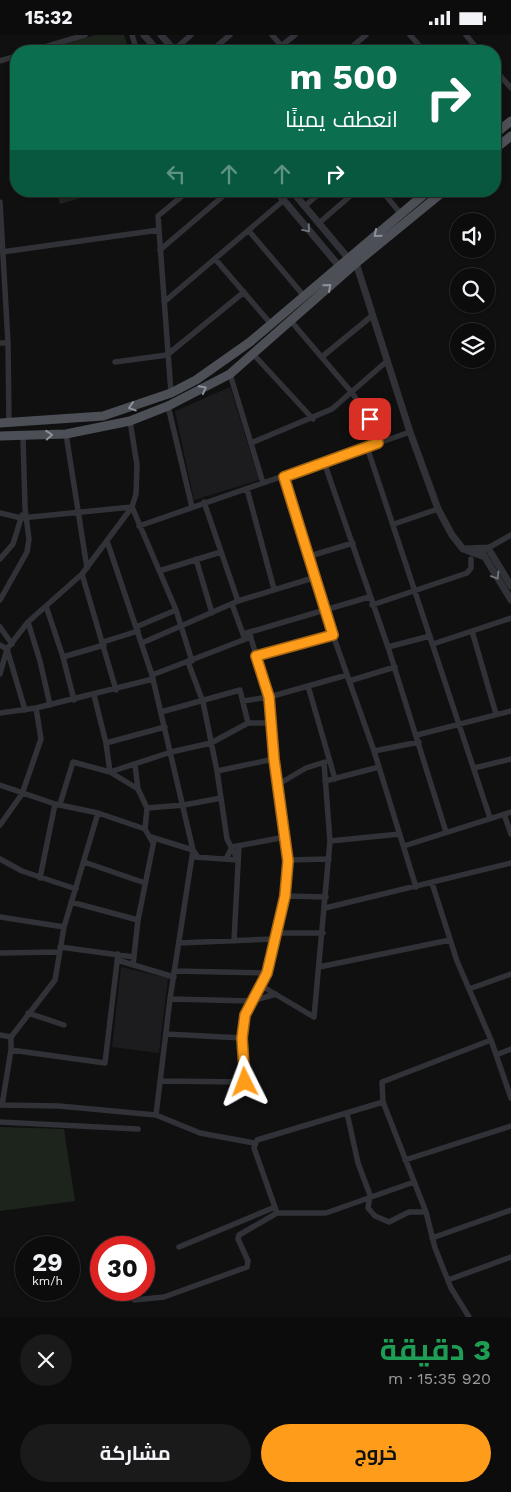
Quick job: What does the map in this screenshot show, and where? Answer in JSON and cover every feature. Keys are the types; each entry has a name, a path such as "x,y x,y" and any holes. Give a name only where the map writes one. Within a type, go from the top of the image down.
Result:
{"main road":[{"path":"501,129 511,121"},
{"path":"501,144 511,136"},
{"path":"0,436 23,437 66,434 130,421 168,406 230,374 256,353 421,197"},
{"path":"4,423 103,416 171,393 221,364 250,342 339,266 352,261 436,197"},
{"path":"250,342 256,353"}],"street":[{"path":"51,45 85,35"},
{"path":"144,35 153,45"},
{"path":"161,35 170,45"},
{"path":"180,45 191,35"},
{"path":"220,44 230,35"},
{"path":"272,35 281,45"},
{"path":"287,45 295,35"},
{"path":"354,45 366,35"},
{"path":"410,35 419,45"},
{"path":"466,35 474,45"},
{"path":"501,77 511,88"},
{"path":"171,393 158,216 181,197"},
{"path":"160,250 222,197"},
{"path":"281,197 339,266"},
{"path":"297,197 352,261 373,315 410,431 438,509 452,535 463,549 481,554 511,585"},
{"path":"305,206 315,197"},
{"path":"319,223 349,197"},
{"path":"387,197 401,214"},
{"path":"164,302 284,200"},
{"path":"0,203 3,301 8,343 4,423"},
{"path":"2,252 159,230"},
{"path":"249,231 304,296"},
{"path":"216,259 271,324"},
{"path":"115,362 167,355 244,292"},
{"path":"323,356 373,315"},
{"path":"290,320 323,356 353,394 370,419 378,443"},
{"path":"0,343 8,343"},
{"path":"256,353 313,419"},
{"path":"251,443 313,419 332,409 353,394 387,361"},
{"path":"230,374 264,483"},
{"path":"168,406 192,507"},
{"path":"0,674 7,649 28,622 82,574 132,507 136,494 137,465 130,421"},
{"path":"139,526 204,502 284,477 410,431"},
{"path":"66,434 87,568"},
{"path":"0,600 28,548 24,518 23,437"},
{"path":"367,447 490,818"},
{"path":"324,462 417,735 446,833"},
{"path":"284,477 310,555 325,611 374,751 416,887"},
{"path":"247,489 274,589"},
{"path":"160,1081 245,1082 242,1038 245,1015 267,973 285,896 288,861 277,785 269,697 256,656 235,603 221,552 204,502"},
{"path":"0,513 24,518 132,507"},
{"path":"132,507 182,627 202,702 217,771 227,839 238,860"},
{"path":"394,524 438,509"},
{"path":"0,559 13,544 24,518"},
{"path":"372,605 416,592 467,573 481,554 511,535"},
{"path":"108,541 152,677 184,805 194,854 170,999 156,1115"},
{"path":"310,555 352,543"},
{"path":"463,549 481,554 511,600"},
{"path":"159,571 221,552"},
{"path":"196,559 212,613"},
{"path":"82,574 116,690"},
{"path":"142,643 235,603 316,577"},
{"path":"0,713 36,708 116,690 190,662 248,637 369,597"},
{"path":"46,606 64,657 74,700"},
{"path":"64,657 137,629 176,610"},
{"path":"433,644 511,618"},
{"path":"28,622 40,661 50,705"},
{"path":"0,627 12,644"},
{"path":"472,631 496,715"},
{"path":"256,656 333,635"},
{"path":"388,647 430,636"},
{"path":"0,645 7,649 25,710"},
{"path":"243,701 269,697 308,686 394,667"},
{"path":"260,985 314,1017 330,841 324,763 308,686"},
{"path":"161,712 240,690 248,723"},
{"path":"94,695 106,743 110,772"},
{"path":"0,825 22,794 41,739 36,708"},
{"path":"417,735 511,711"},
{"path":"110,772 171,752 211,743 248,723 270,723"},
{"path":"106,743 165,727"},
{"path":"374,751 419,743"},
{"path":"217,771 274,759"},
{"path":"474,768 511,759"},
{"path":"40,878 58,804 73,762 110,772 138,789"},
{"path":"324,763 335,779"},
{"path":"277,785 306,768 324,763"},
{"path":"135,765 138,789 147,808 145,829"},
{"path":"326,781 379,767"},
{"path":"324,770 335,779"},
{"path":"0,785 22,794 98,813 145,829 152,839 194,854 238,860"},
{"path":"147,808 184,805 221,798"},
{"path":"404,846 511,812"},
{"path":"98,813 64,927 55,980 11,1037 11,1051 1,1105 59,1107 156,1115 200,1133 254,1143 263,1138 382,1102"},
{"path":"504,814 511,834"},
{"path":"330,841 400,834"},
{"path":"232,847 285,837"},
{"path":"133,965 138,920 152,839"},
{"path":"234,941 239,846"},
{"path":"226,859 232,847"},
{"path":"0,859 40,878 76,889"},
{"path":"288,861 329,859"},
{"path":"84,862 145,883"},
{"path":"325,908 511,863"},
{"path":"432,883 450,940 491,1040 511,1098"},
{"path":"285,896 326,897"},
{"path":"71,902 138,920"},
{"path":"0,917 64,927"},
{"path":"179,943 234,941 323,933"},
{"path":"319,967 450,940"},
{"path":"0,953 60,950 118,957 134,957"},
{"path":"118,957 133,965 174,974 267,973"},
{"path":"11,1051 105,1063 118,957"},
{"path":"469,989 511,974"},
{"path":"170,999 252,1001 276,995"},
{"path":"28,1013 64,1025"},
{"path":"166,1034 242,1038"},
{"path":"0,1035 11,1037"},
{"path":"469,1317 455,1298 432,1238 426,1212 382,1102 382,1082 491,1040"},
{"path":"496,1055 511,1049"},
{"path":"347,1113 358,1163 370,1195 368,1209 375,1216 389,1222 410,1212 426,1212"},
{"path":"0,1122 138,1129"},
{"path":"405,1161 511,1127"},
{"path":"254,1143 276,1210"},
{"path":"179,1247 276,1210 326,1213 414,1182"},
{"path":"155,1298 164,1297 247,1267 248,1261 238,1239 239,1235 276,1210"},
{"path":"432,1238 511,1210"},
{"path":"448,1280 511,1257"}],"shaded area":[{"path":"95,35 124,35 127,45 62,45"},
{"path":"58,197 84,197 60,204"},
{"path":"230,387 259,480 194,500 175,411"},
{"path":"121,967 168,978 159,1053 112,1047"},
{"path":"0,1127 64,1129 75,1201 0,1211"}],"route":[{"path":"245,1082 242,1038 245,1015 267,973 285,896 288,861 274,759 269,697 256,656 333,635 310,555 284,477 378,443 370,419"}]}
